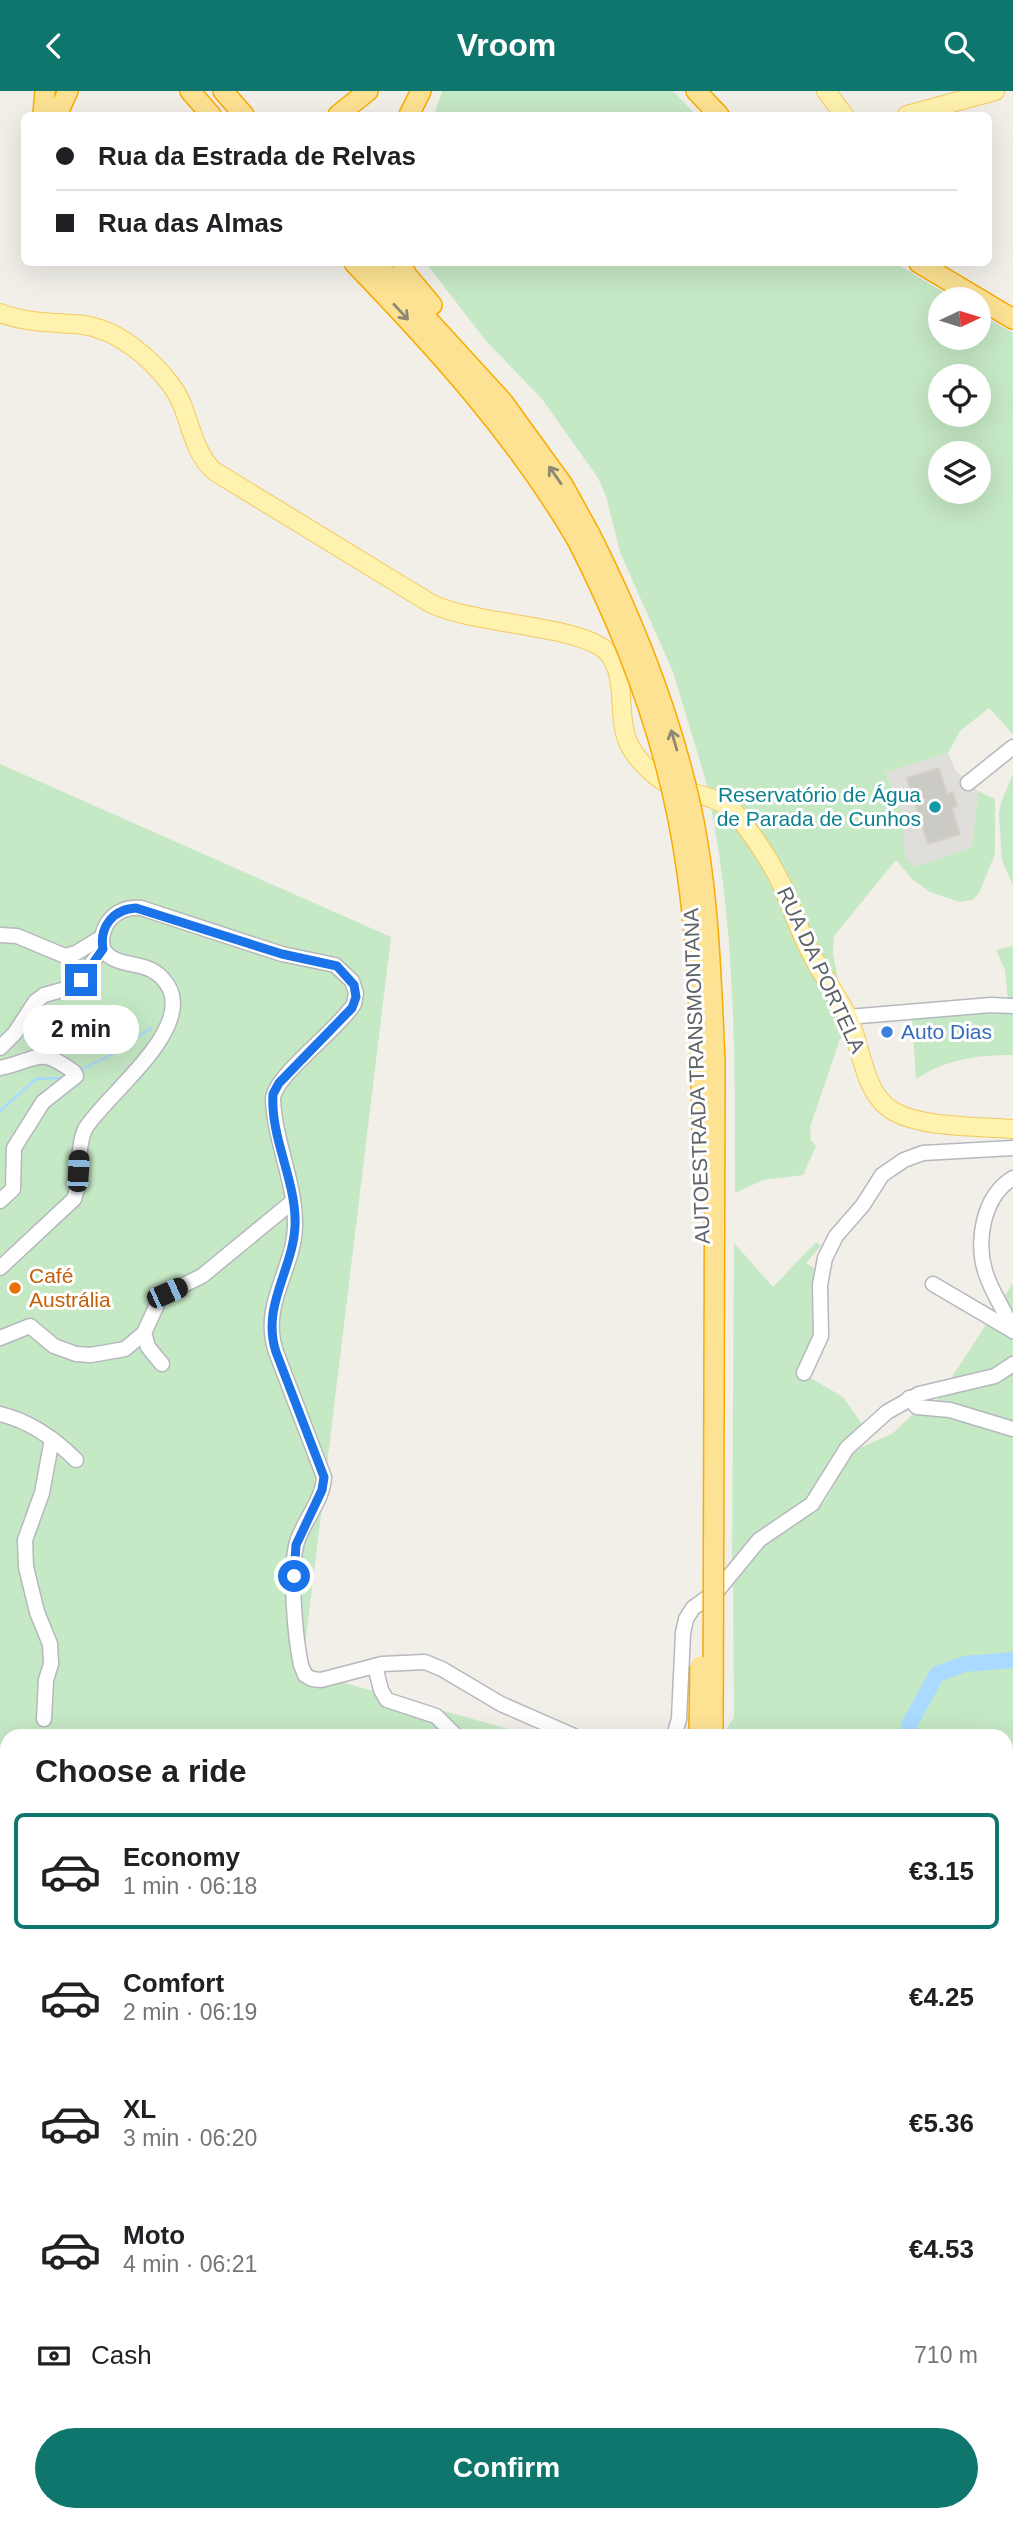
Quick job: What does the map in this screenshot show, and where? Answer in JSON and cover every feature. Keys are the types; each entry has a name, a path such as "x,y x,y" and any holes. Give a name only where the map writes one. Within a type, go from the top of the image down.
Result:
{"highway":[{"path":"43,112 45,91"},
{"path":"58,112 68,91"},
{"path":"190,91 208,112"},
{"path":"204,91 219,112"},
{"path":"223,91 241,112"},
{"path":"342,112 368,91"},
{"path":"357,112 382,91"},
{"path":"410,112 421,91"},
{"path":"687,91 705,112"},
{"path":"696,91 716,112"},
{"name":"AUTOESTRADA TRANSMONTANA","path":"357,266 458,374 584,537 626,608 665,711 691,809 703,884 711,972 715,1101 713,1729"},
{"name":"AUTOESTRADA TRANSMONTANA","path":"379,266 503,402 563,485 654,729 678,819 691,909 701,1071 705,1400 699,1729"},
{"path":"403,266 406,274 464,345 470,364"},
{"path":"924,266 1013,319"},
{"path":"938,266 1013,311"}],"main road":[{"path":"918,112 995,91"},
{"name":"RUA DA PORTELA","path":"0,313 36,323 91,327 125,341 171,385 200,454 211,468 229,482 277,508 430,603 465,616 575,636 601,646 616,668 628,740 646,766 667,784 720,802 737,815 776,874 806,944 848,1017 874,1089 891,1110 925,1121 1013,1129"}],"street":[{"path":"968,783 1013,747"},
{"path":"0,1048 15,1033 36,1000 44,995 72,988 83,978 103,943 114,914 124,909 141,908 282,954 335,965 350,977 356,993 352,1008 279,1083 273,1094 295,1231 272,1309 271,1334 324,1477 322,1490 295,1552 300,1660 306,1675 316,1680 375,1666 429,1663 501,1704 558,1729"},
{"path":"0,935 17,936 65,956 103,943"},
{"path":"0,1268 74,1199 79,1150 88,1124 169,1027 172,1010 170,988 157,972 148,967 114,960 103,943"},
{"path":"848,1017 991,1005 1013,1006"},
{"path":"0,1068 38,1056 50,1056 73,1071 76,1076 43,1102 14,1148 13,1189 0,1201"},
{"path":"804,1373 818,1348 822,1331 820,1285 825,1258 836,1236 863,1205 882,1175 904,1160 923,1153 1013,1147"},
{"path":"1013,1178 1000,1188 990,1205 982,1239 985,1272 1013,1331"},
{"path":"0,1338 32,1326 54,1346 88,1355 122,1350 144,1333 162,1296 202,1276 292,1202"},
{"path":"933,1284 1013,1331"},
{"path":"144,1333 148,1347 162,1364"},
{"path":"676,1729 679,1719 683,1633 689,1613 718,1590 758,1540 801,1513 816,1499 851,1444 892,1408 931,1390 995,1376 1013,1364"},
{"path":"909,1398 917,1407 950,1410 1013,1429"},
{"path":"0,1414 24,1420 52,1439 76,1461"},
{"path":"44,1719 46,1682 51,1663 50,1644 38,1614 26,1564 24,1540 42,1493 52,1439"},
{"path":"375,1666 381,1690 387,1700 436,1716 449,1729"}],"shaded area":[{"path":"948,753 956,771 978,791 972,847 914,867 905,857 903,815 886,772"}],"green space":[{"path":"442,91 673,91 693,112 435,112"},
{"path":"428,266 900,266 935,287 928,287 928,350 991,350 991,320 1013,333 1013,734 989,708 960,731 948,753 886,772 903,815 905,857 914,867 972,847 978,791 995,799 995,854 979,893 972,900 960,902 930,892 913,880 896,860 834,936 833,954 840,990 838,991 795,900 708,788 673,672 620,552 606,496 598,478 542,399 486,341"},
{"path":"0,764 391,937 302,1671 508,1729 0,1729"},
{"path":"1013,774 1013,885 1002,860 999,814"},
{"path":"710,802 718,806 756,848 848,1034 840,1039 810,1127 811,1140 816,1146 803,1175 763,1180 735,1193 734,1046 729,948 719,851"},
{"path":"1013,946 1013,1002 1008,1002 1005,970 996,950"},
{"path":"1013,1009 1013,1055 963,1059 916,1079 912,1016"},
{"path":"816,1242 821,1246 806,1263 819,1271 818,1324 800,1372 843,1397 864,1427 810,1498 732,1564 734,1243 773,1287"},
{"path":"1013,1283 1013,1729 726,1729 734,1717 733,1586 760,1548 815,1512 826,1499 848,1460 859,1448 892,1434 912,1415 928,1414"}],"building":[{"name":"Reservatório de Água de Parada de Cunhos","path":"939,768 947,794 953,792 957,806 952,808 960,834 928,844 907,778"}],"waterway":[{"path":"79,1071 109,1056 151,1028"},
{"path":"0,1111 36,1079 64,1078"},
{"path":"909,1729 937,1674 965,1664 1013,1660"}],"place":[{"name":"Reservatório de Água de Parada de Cunhos","path":"935,807"},
{"name":"Auto Dias","path":"887,1032"},
{"name":"Café Austrália","path":"15,1288"}],"route":[{"path":"81,980 103,949 102,937 110,919 124,909 136,908 282,954 335,965 350,977 354,985 356,1001 352,1008 276,1086 273,1094 295,1226 272,1309 271,1334 324,1477 322,1490 296,1545 294,1576"}]}
